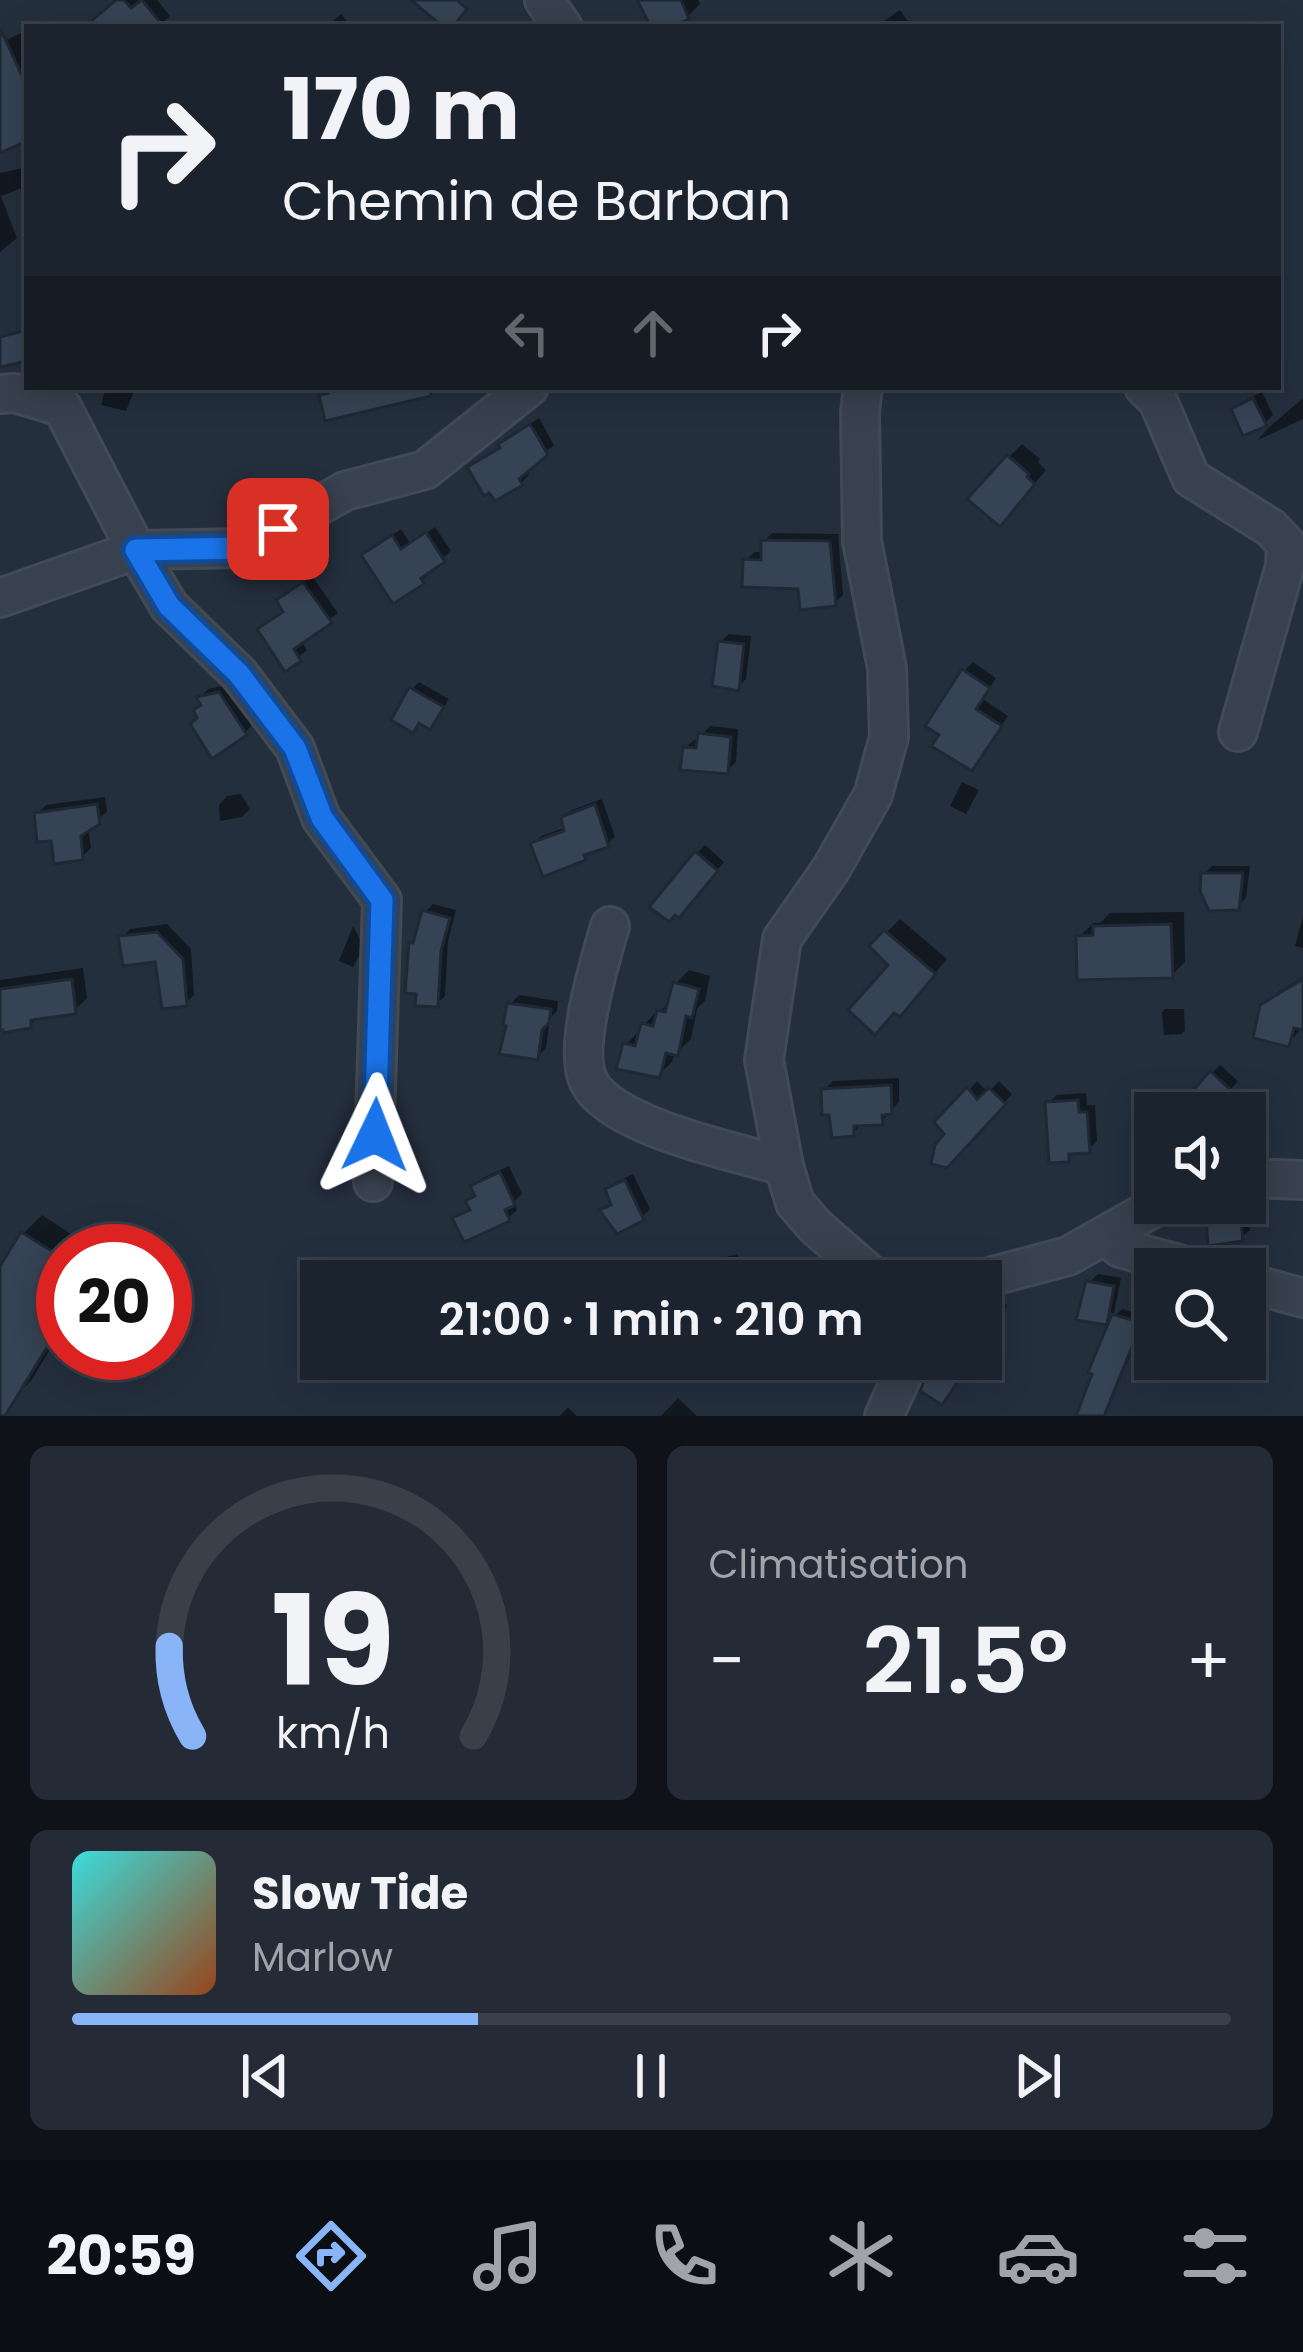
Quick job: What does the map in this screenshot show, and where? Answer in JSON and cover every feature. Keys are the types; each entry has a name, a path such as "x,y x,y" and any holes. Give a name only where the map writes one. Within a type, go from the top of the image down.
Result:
{"street":[{"path":"0,598 136,550 244,548 345,491 425,470 525,390"},
{"path":"853,1260 795,1203 764,1060 782,939 832,869 873,795 889,737 887,668 862,541 863,390"},
{"path":"1147,390 1158,401 1191,478 1271,528 1286,544 1286,566 1238,731"},
{"path":"0,394 15,393 62,407 169,606 239,674 295,748 322,818 382,900 374,1182"},
{"path":"610,926 592,986 584,1037 586,1079 602,1100 642,1123 784,1166"},
{"path":"1266,1179 1303,1180"},
{"path":"1002,1276 1068,1256 1134,1220"},
{"path":"1107,1236 1120,1248 1134,1252"},
{"path":"1266,1288 1303,1298"},
{"path":"884,1416 900,1380"}],"building":[{"path":"116,0 124,0 131,8 142,0 162,24 88,24"},
{"path":"411,0 457,0 467,9 455,24 439,24"},
{"path":"637,0 681,0 689,19 678,24 649,24"},
{"path":"0,28 24,80 24,142 0,153"},
{"path":"24,331 24,362 0,367 0,337"},
{"path":"430,390 431,396 325,421 319,395"},
{"path":"1253,398 1267,426 1243,436 1231,409"},
{"path":"530,424 548,455 519,479 523,485 495,501 489,493 484,496 467,467"},
{"path":"1007,455 1035,484 1000,527 967,499"},
{"path":"426,532 445,562 421,578 424,584 393,604 361,555 392,535 401,549"},
{"path":"761,540 830,541 836,606 800,610 798,589 742,587 743,559 761,560"},
{"path":"303,582 332,623 294,649 301,661 285,672 257,629 283,612 276,600"},
{"path":"718,641 744,644 739,691 712,686"},
{"path":"962,669 990,688 976,709 1002,726 972,771 931,746 939,735 925,726"},
{"path":"409,687 444,707 430,730 419,723 413,733 391,720"},
{"path":"219,692 247,735 212,759 190,724 197,718 193,710 201,705 196,697"},
{"path":"698,733 731,737 728,774 680,770 683,747 696,748"},
{"path":"97,804 100,824 81,836 83,860 54,864 51,841 37,842 34,813"},
{"path":"595,804 609,847 543,877 530,843 564,831 561,817"},
{"path":"695,851 718,871 679,918 675,915 669,922 649,907"},
{"path":"1201,873 1243,873 1239,910 1209,911 1200,891"},
{"path":"422,910 450,918 441,951 438,1007 415,1006 416,994 405,993 409,942 413,943"},
{"path":"1171,924 1173,978 1077,980 1076,936 1093,935 1093,926"},
{"path":"884,930 936,974 900,1017 894,1013 875,1035 848,1010 888,965 869,946"},
{"path":"157,932 183,959 187,1006 162,1009 155,962 123,966 118,936"},
{"path":"72,979 76,1014 31,1020 31,1028 0,1030 0,989"},
{"path":"1303,979 1303,1030 1294,1028 1289,1047 1253,1038 1260,1005"},
{"path":"673,982 699,989 692,1018 686,1016 678,1056 666,1053 660,1078 616,1069 623,1043 635,1046 641,1023 653,1026 657,1010 665,1012"},
{"path":"507,1003 551,1009 538,1060 499,1054"},
{"path":"1210,1071 1232,1091 1231,1092 1192,1092"},
{"path":"891,1085 892,1114 882,1115 883,1125 854,1126 854,1136 832,1138 829,1115 822,1115 821,1089"},
{"path":"967,1087 977,1099 989,1088 1006,1104 947,1168 931,1164 935,1145 944,1134 934,1122"},
{"path":"1078,1100 1079,1112 1087,1112 1090,1153 1069,1154 1069,1162 1049,1163 1045,1102"},
{"path":"500,1172 515,1205 505,1210 510,1221 464,1242 452,1218 470,1210 465,1201 475,1196 470,1186"},
{"path":"625,1180 644,1220 617,1234 599,1210 611,1205 605,1189"},
{"path":"1206,1224 1241,1224 1243,1241 1208,1246"},
{"path":"21,1232 36,1241 36,1365 5,1416 0,1416 0,1266"},
{"path":"1086,1281 1114,1286 1107,1325 1076,1320"},
{"path":"1112,1314 1134,1321 1134,1347 1104,1416 1076,1416 1092,1374 1088,1372"},
{"path":"924,1380 959,1380 942,1405 920,1391"}],"route":[{"path":"278,529 244,548 136,550 169,606 239,674 295,748 322,818 382,900 375,1135"}]}
